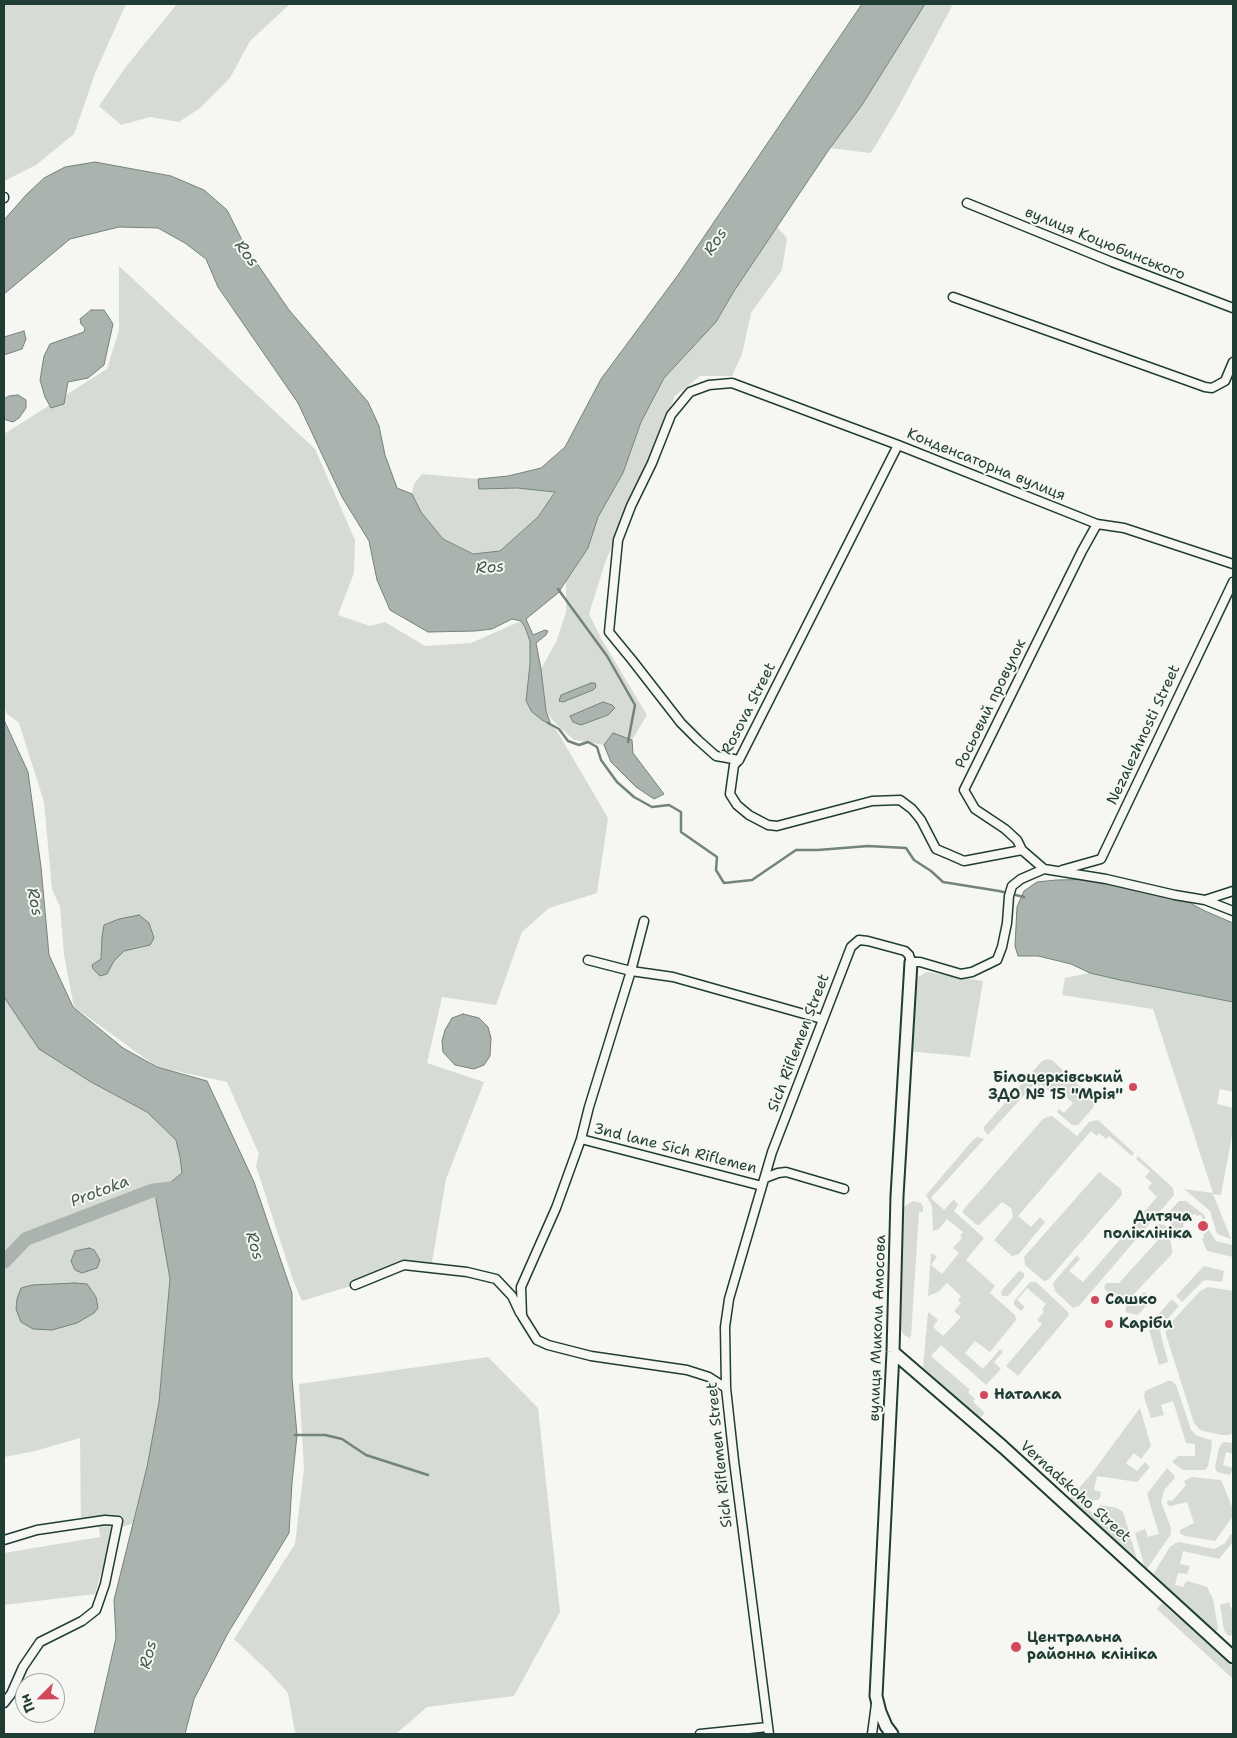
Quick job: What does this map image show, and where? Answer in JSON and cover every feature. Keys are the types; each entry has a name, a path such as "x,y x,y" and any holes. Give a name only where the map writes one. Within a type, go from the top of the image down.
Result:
{"street":[{"name":"вулиця Коцюбинського","path":"967,204 1233,308"},
{"path":"953,297 1205,387 1212,388 1225,381 1233,362"},
{"name":"Конденсаторна вулиця","path":"739,760 716,756 692,735 681,724 609,632 618,540 671,415 690,392 709,385 732,382 1097,524 1124,528 1233,564"},
{"name":"Rosova Street","path":"898,445 739,760 734,765 730,794 737,805 749,815 768,825 777,826 872,801 900,800 912,809 921,820 936,849 964,861 1022,850"},
{"name":"Росьовий провулок","path":"1044,870 1022,850 1017,840 1005,829 975,809 964,790 1097,524"},
{"name":"Nezalezhnosti Street","path":"1057,871 1101,859 1233,582"},
{"path":"911,962 926,963 961,974 972,972 997,960 1002,947 1010,892 1021,879 1044,870 1123,883 1205,900 1233,911"},
{"path":"1205,900 1233,891"},
{"name":"3nd lane Sich Riflemen","path":"522,1316 522,1287 559,1199 581,1140 644,921"},
{"name":"Sich Riflemen Street","path":"769,1731 751,1603 726,1388 725,1327 729,1299 772,1152 851,946 859,940 898,949 905,951 911,962"},
{"path":"588,960 631,971 672,977 822,1019"},
{"name":"вулиця Миколи Амосова","path":"872,1734 876,1696 893,1352 897,1194 911,962"},
{"name":"3nd lane Sich Riflemen","path":"581,1140 763,1182"},
{"path":"763,1182 778,1173 786,1172 844,1189"},
{"path":"355,1285 404,1265 468,1272 496,1279 512,1296 537,1340 548,1345 591,1356 687,1370 709,1377 726,1388"},
{"name":"Vernadskoho Street","path":"893,1352 1003,1447 1233,1657"},
{"path":"4,1540 37,1530 105,1520 118,1521 104,1584 96,1610 82,1621 40,1642 22,1667 11,1694 4,1703"},
{"name":"вулиця Миколи Амосова","path":"876,1696 886,1726 892,1734"},
{"path":"700,1734 769,1731"}],"shaded area":[{"path":"4,4 126,4 96,71 74,134 36,165 4,181"},
{"path":"177,4 290,4 250,41 230,78 200,108 179,122 150,117 121,125 99,106 125,68"},
{"path":"925,4 953,4 899,106 874,148 870,153 830,148 862,105"},
{"path":"777,227 787,238 782,270 751,313 742,354 732,376 700,376 675,396 605,563 589,614 602,640 647,715 632,740 613,733 604,745 574,740 554,722 546,711 541,669 557,640 566,612 566,581 588,548 598,517 623,473 641,422 664,378 716,322 734,291"},
{"path":"119,266 315,449 355,540 354,573 338,615 370,626 385,622 425,646 471,643 521,621 530,641 530,664 526,701 542,720 557,731 608,818 597,893 549,908 522,932 496,1005 442,997 427,1063 484,1082 446,1179 431,1268 399,1271 302,1301 293,1280 256,1166 259,1154 227,1082 157,1067 74,1007 64,955 60,907 52,889 44,802 19,723 6,713 4,701 4,434 107,369 119,330"},
{"path":"422,474 478,479 480,489 517,488 555,491 538,517 501,551 473,554 443,539 421,512 412,494 414,484"},
{"path":"927,972 983,981 970,1057 908,1051 913,985 916,978"},
{"path":"1090,973 1233,1002 1233,1092 1220,1089 1217,1104 1233,1108 1233,1130 1221,1195 1213,1194 1231,1239 1217,1234 1210,1211 1184,1189 1213,1193 1153,1009 1062,995 1065,978"},
{"path":"4,997 40,1049 91,1082 147,1112 176,1140 182,1173 166,1186 156,1199 170,1279 159,1402 147,1467 132,1524 114,1529 95,1594 4,1605 4,1553 100,1537 99,1527 81,1528 80,1438 35,1451 4,1457"},
{"path":"1046,1059 1052,1060 1092,1098 1093,1108 1078,1125 1072,1125 1057,1112 1059,1109 1064,1113 1073,1103 1055,1087 1050,1092 1041,1084 1039,1086 1035,1083 988,1135 984,1127 1041,1062"},
{"path":"1052,1116 1077,1136 1089,1122 1098,1120 1134,1153 1132,1156 1109,1136 1106,1139 1099,1133 1097,1136 1091,1131 1018,1216 1031,1227 1040,1217 1045,1222 1019,1254 1012,1256 994,1240 1013,1217 1011,1208 1002,1202 979,1225 963,1213 963,1210 1043,1119"},
{"path":"977,1137 984,1139 931,1198 944,1210 954,1199 958,1205 954,1211 984,1238 966,1260 995,1286 990,1293 1015,1315 1016,1320 990,1352 975,1341 965,1353 983,1369 1000,1349 1003,1352 994,1362 1001,1369 986,1385 941,1345 931,1356 970,1390 968,1392 975,1399 973,1402 985,1413 979,1419 924,1372 923,1368 928,1312 938,1320 933,1327 943,1336 961,1317 954,1311 961,1303 958,1300 961,1296 947,1283 938,1292 928,1296 931,1253 937,1257 931,1265 942,1274 959,1253 953,1248 962,1238 960,1236 963,1232 947,1219 939,1229 933,1231 932,1206 926,1195"},
{"path":"1138,1156 1173,1188 1174,1195 1079,1306 1073,1308 1055,1291 1053,1283 1077,1255 1080,1259 1069,1271 1083,1282 1157,1197 1148,1188 1152,1183 1145,1177 1150,1171 1136,1159"},
{"path":"1099,1172 1121,1189 1122,1195 1048,1280 1044,1281 1025,1265 1024,1257"},
{"path":"913,1201 921,1203 923,1212 919,1212 911,1336 909,1338 903,1334 901,1329 899,1297 902,1213 905,1206"},
{"path":"1179,1201 1186,1201 1203,1214 1205,1216 1204,1224 1201,1215 1189,1216 1189,1219 1183,1224 1184,1227 1180,1228 1181,1232 1174,1233 1169,1212"},
{"path":"1158,1224 1165,1225 1167,1228 1172,1254 1132,1296 1126,1297 1107,1292 1104,1288 1106,1283 1119,1283 1160,1238 1152,1230"},
{"path":"1207,1227 1216,1241 1233,1245 1233,1257 1207,1251 1202,1239"},
{"path":"1204,1266 1224,1271 1222,1282 1203,1281 1182,1302 1176,1296"},
{"path":"1019,1271 1024,1273 1024,1277 1008,1296 1002,1296 1001,1291"},
{"path":"1030,1282 1036,1282 1069,1315 1018,1376 1006,1366 1042,1324 1037,1320 1044,1312 1042,1309 1046,1304 1027,1288 1017,1300 1025,1307 1021,1311 1014,1305 1014,1301"},
{"path":"1208,1287 1233,1291 1233,1433 1229,1435 1203,1431 1194,1423 1166,1335 1168,1326 1200,1291"},
{"path":"1144,1292 1152,1299 1138,1315 1125,1312 1127,1303 1135,1301"},
{"path":"1172,1299 1179,1306 1161,1326 1160,1331 1168,1362 1159,1365 1148,1326"},
{"path":"488,1357 538,1408 560,1612 514,1696 427,1707 396,1734 298,1734 295,1732 288,1693 234,1639 295,1544 304,1468 299,1384"},
{"path":"1172,1381 1176,1385 1191,1430 1197,1436 1211,1440 1212,1445 1208,1466 1205,1470 1183,1470 1172,1462 1178,1456 1195,1456 1195,1444 1186,1443 1173,1401 1161,1405 1164,1415 1151,1418 1144,1397 1145,1391"},
{"path":"1140,1408 1151,1446 1141,1459 1134,1453 1126,1463 1137,1471 1145,1462 1150,1467 1137,1482 1097,1476 1094,1490 1101,1492 1100,1497 1098,1500 1090,1500 1089,1511 1095,1512 1100,1505 1117,1508 1123,1512 1138,1562 1068,1501 1092,1473"},
{"path":"1225,1442 1233,1443 1233,1454 1226,1452 1223,1465 1233,1468 1230,1475 1217,1472 1215,1467 1219,1448"},
{"path":"1167,1468 1175,1478 1164,1490 1161,1502 1171,1528 1171,1534 1147,1569 1145,1568 1135,1533 1145,1529 1148,1537 1159,1534 1147,1494"},
{"path":"1192,1477 1221,1480 1233,1509 1233,1516 1215,1541 1185,1536 1180,1533 1180,1530 1194,1523 1187,1502 1171,1506 1167,1503 1168,1500 1172,1501 1186,1485 1184,1481"},
{"path":"1231,1534 1233,1542 1219,1559 1183,1551 1180,1564 1190,1566 1187,1574 1178,1573 1175,1585 1183,1587 1188,1581 1207,1587 1213,1599 1218,1628 1218,1630 1213,1632 1152,1576 1170,1547 1176,1543 1214,1549 1224,1544"},
{"path":"1229,1602 1233,1613 1233,1634 1230,1636 1224,1630 1220,1605"},
{"path":"1162,1603 1233,1667 1233,1679 1157,1609"}],"water":[{"name":"Ros","path":"862,4 925,4 862,105 830,148 734,291 716,322 664,378 641,422 623,473 598,517 588,548 558,593 526,619 533,635 545,630 548,631 536,643 546,711 551,725 532,712 526,701 530,664 530,641 521,621 512,619 492,629 428,632 390,610 377,580 369,541 342,497 298,403 218,287 206,259 185,243 158,228 119,227 70,239 4,294 4,220 44,178 65,167 95,162 171,176 204,190 227,210 245,246 289,310 368,402 379,426 385,455 397,488 412,494 421,512 443,539 473,554 500,551 538,517 555,492 517,488 479,489 478,479 508,476 541,468 565,447 601,379 678,275"},
{"path":"91,310 104,310 113,324 104,365 88,378 68,382 64,404 51,408 45,397 40,380 44,356 50,344 84,332 85,328 81,324 80,319"},
{"path":"24,331 26,339 22,349 4,355 4,337"},
{"path":"18,395 26,400 26,408 19,418 13,422 6,420 4,418 4,399 9,396"},
{"path":"595,683 596,687 593,690 563,702 559,701 561,695"},
{"path":"603,702 615,708 608,715 581,725 573,722 570,716"},
{"name":"Ros","path":"4,720 28,772 41,867 49,955 73,1007 123,1048 157,1067 207,1081 254,1182 292,1293 292,1378 297,1435 289,1533 228,1633 194,1699 185,1734 94,1734 116,1638 114,1600 147,1467 159,1402 170,1279 156,1199 166,1186 182,1173 180,1157 176,1140 147,1112 91,1082 39,1049 4,997"},
{"path":"613,733 632,740 633,753 664,794 654,799 636,787 611,762 604,745"},
{"path":"1106,879 1175,895 1233,923 1233,1002 1090,973 1071,964 1038,956 1018,956 1015,946 1017,907 1024,891 1037,882"},
{"path":"139,915 149,923 154,938 150,945 124,951 114,961 107,974 100,976 93,969 92,965 101,959 104,925 119,919"},
{"path":"463,1014 479,1018 488,1027 491,1038 490,1056 484,1065 474,1069 455,1065 443,1052 442,1041 445,1030 452,1018"},
{"path":"89,1248 94,1250 100,1260 97,1268 82,1273 75,1270 71,1261 75,1251"},
{"path":"87,1284 96,1297 98,1308 94,1313 77,1323 52,1330 33,1329 21,1322 16,1309 21,1288 32,1285"}],"waterway":[{"path":"558,589 607,656 635,705 628,742"},
{"path":"548,723 559,729 568,741 579,745 588,742 597,747 601,760 617,782 634,797 652,807 669,805 681,812 681,832 717,857 716,870 724,883 752,880 796,850 868,846 906,848 914,860 931,871 943,882 1024,897"},
{"name":"Protoka","path":"4,1262 26,1239 151,1191 181,1187"},
{"path":"295,1435 325,1435 342,1439 366,1455 428,1475"}],"place":[{"name":"Білоцерківський ЗДО № 15 \"Мрія\"","path":"1133,1087"},
{"name":"Дитяча поліклініка","path":"1203,1226"},
{"name":"Сашко","path":"1095,1300"},
{"name":"Каріби","path":"1109,1324"},
{"name":"Наталка","path":"984,1395"},
{"name":"Центральна районна клініка","path":"1016,1647"}]}
